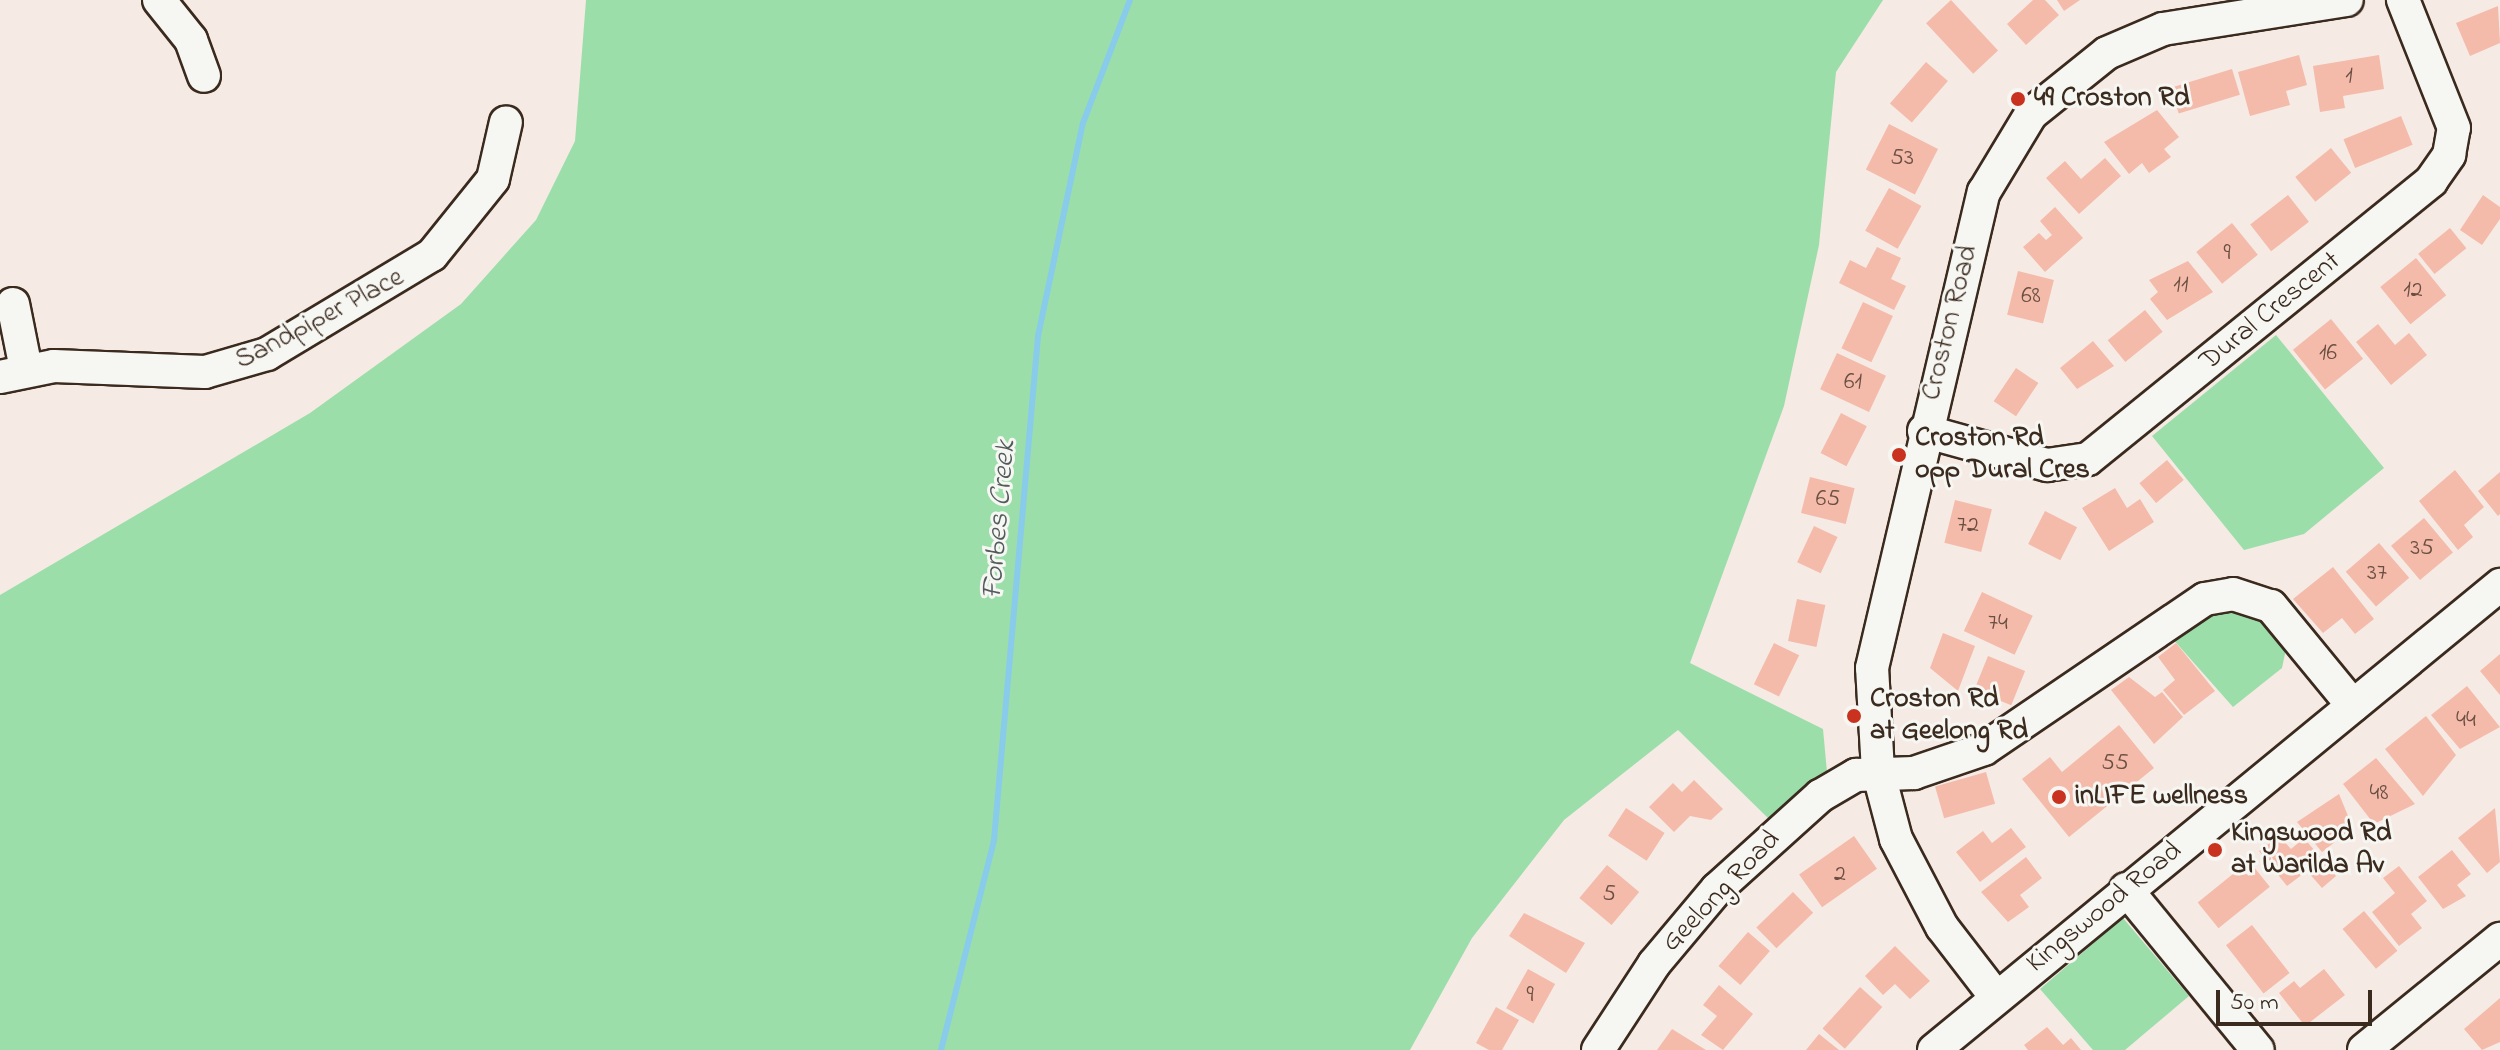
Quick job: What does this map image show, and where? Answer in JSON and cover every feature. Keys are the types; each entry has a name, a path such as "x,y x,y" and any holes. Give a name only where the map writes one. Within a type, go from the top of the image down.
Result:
{"street":[{"path":"159,0 191,40 204,76"},
{"name":"Croston Road","path":"1996,997 1928,903 1896,839 1878,771 1875,638 1984,192 2013,139 2052,91 2107,53 2163,29 2347,0"},
{"name":"Dural Crescent","path":"1924,431 2047,465 2088,459 2431,181 2449,155 2454,128 2403,0"},
{"name":"Sandpiper Place","path":"13,373 205,372 267,354 432,255 479,205 506,122"},
{"path":"13,304 13,373"},
{"name":"Kingswood Road","path":"1934,1050 2126,889 2500,585"},
{"path":"1878,771 1914,773 1984,749 2193,606 2233,594 2271,606 2353,706"},
{"name":"Geelong Road","path":"1598,1050 1654,964 1717,889 1820,796 1878,771"},
{"path":"2126,889 2258,1050"},
{"path":"2364,1050 2500,939"}],"green space":[{"path":"586,0 1883,0 1836,72 1819,245 1784,406 1690,663 1823,729 1827,772 1768,818 1678,730 1564,820 1472,938 1410,1050 0,1050 0,595 310,413 461,304 536,220 575,141"},
{"path":"2276,335 2384,468 2304,534 2244,550 2152,436"},
{"path":"2231,608 2254,615 2286,649 2282,668 2233,707 2171,637 2199,616"},
{"path":"2123,918 2189,996 2125,1050 2093,1050 2040,989"}],"building":[{"path":"1951,0 1998,50 1973,74 1926,23"},
{"path":"2033,0 2045,0 2059,15 2026,45 2007,24"},
{"path":"2057,0 2080,0 2064,11"},
{"path":"2498,6 2500,43 2470,56 2456,23"},
{"path":"2299,55 2307,85 2286,91 2290,105 2250,116 2238,72"},
{"path":"2379,55 2384,89 2343,96 2345,108 2320,112 2313,66"},
{"path":"1926,62 1948,81 1912,123 1890,104"},
{"path":"2232,69 2240,95 2179,114 2171,88"},
{"path":"2157,110 2179,137 2164,149 2171,157 2149,173 2142,163 2129,174 2104,142"},
{"path":"2401,116 2413,145 2355,168 2344,139"},
{"path":"1889,124 1938,149 1915,194 1866,169"},
{"path":"2331,148 2351,173 2315,202 2295,177"},
{"path":"2105,158 2121,176 2079,214 2046,178 2065,161 2081,179"},
{"path":"1889,188 1921,206 1898,249 1865,231"},
{"path":"2288,195 2309,222 2271,251 2250,225"},
{"path":"2483,195 2500,207 2500,219 2482,245 2460,230"},
{"path":"2055,207 2083,238 2045,272 2023,247 2039,233 2046,240 2052,235 2040,221"},
{"path":"2232,223 2258,255 2222,284 2196,252"},
{"path":"2450,228 2466,248 2434,274 2418,254"},
{"path":"1877,247 1901,258 1891,279 1906,286 1894,310 1839,283 1850,260 1866,268"},
{"path":"2416,258 2446,295 2410,324 2380,287"},
{"path":"2188,261 2213,292 2167,320 2150,299 2158,292 2149,280"},
{"path":"2018,271 2054,280 2043,324 2007,315"},
{"path":"1863,302 1893,316 1871,362 1841,348"},
{"path":"2145,310 2163,332 2125,362 2108,340"},
{"path":"2331,319 2363,359 2325,389 2293,350"},
{"path":"2378,324 2395,345 2409,333 2427,355 2391,385 2356,342"},
{"path":"2093,341 2114,366 2077,389 2060,368"},
{"path":"1837,353 1886,376 1869,412 1820,389"},
{"path":"2016,368 2038,383 2016,416 1994,401"},
{"path":"1841,413 1867,426 1846,466 1821,453"},
{"path":"2167,460 2184,480 2156,503 2139,483"},
{"path":"2455,470 2484,507 2464,525 2473,537 2458,550 2419,501"},
{"path":"2500,472 2500,514 2498,516 2478,491"},
{"path":"1810,477 1855,488 1846,524 1801,513"},
{"path":"2115,488 2127,508 2140,499 2154,522 2109,551 2082,508"},
{"path":"1955,500 1992,509 1981,552 1944,543"},
{"path":"2045,511 2077,527 2060,560 2028,544"},
{"path":"2424,518 2453,552 2420,580 2391,546"},
{"path":"1814,526 1838,537 1821,573 1797,562"},
{"path":"2379,543 2409,578 2376,607 2346,572"},
{"path":"2333,567 2374,619 2355,634 2342,618 2323,633 2293,599"},
{"path":"1982,592 2033,616 2015,655 1964,631"},
{"path":"1797,599 1825,605 1816,647 1788,641"},
{"path":"1943,633 1975,646 1958,691 1930,668"},
{"path":"1774,643 1799,655 1779,697 1754,684"},
{"path":"2176,643 2215,691 2184,715 2163,690 2175,680 2158,657"},
{"path":"2500,654 2500,695 2480,671"},
{"path":"1988,656 2025,671 2011,705 1974,690"},
{"path":"2129,677 2155,697 2162,692 2183,717 2154,744 2111,690"},
{"path":"2467,686 2500,727 2460,749 2431,715"},
{"path":"2426,716 2456,755 2423,796 2385,749"},
{"path":"2119,725 2154,768 2069,837 2022,779 2050,757 2062,772"},
{"path":"2376,758 2415,804 2374,824 2343,784"},
{"path":"1986,772 1995,804 1944,818 1935,787"},
{"path":"1694,780 1723,809 1711,820 1690,816 1674,832 1649,807 1673,783 1682,792"},
{"path":"2339,794 2353,828 2322,852 2297,822"},
{"path":"1626,808 1665,833 1647,861 1608,836"},
{"path":"2495,808 2500,862 2487,873 2458,838"},
{"path":"2011,828 2026,847 1980,882 1956,852 1983,831 1992,843"},
{"path":"1854,836 1877,869 1822,907 1799,874"},
{"path":"2279,836 2291,849 2304,838 2336,876 2322,888 2307,871 2287,886 2259,851"},
{"path":"2452,850 2471,874 2457,885 2466,896 2443,909 2418,877"},
{"path":"2026,857 2042,878 2020,895 2029,907 2008,922 1981,892"},
{"path":"2249,861 2270,887 2218,928 2198,903"},
{"path":"1607,865 1639,892 1612,925 1579,898"},
{"path":"2399,866 2427,901 2411,914 2422,928 2399,946 2372,912 2395,893 2383,878"},
{"path":"1793,892 1813,913 1776,948 1756,927"},
{"path":"2364,911 2397,951 2376,969 2343,929"},
{"path":"1524,913 1585,943 1566,973 1509,936"},
{"path":"2252,925 2290,973 2264,993 2226,945"},
{"path":"1748,932 1770,951 1740,985 1718,966"},
{"path":"1895,946 1930,981 1910,999 1895,984 1883,995 1865,976"},
{"path":"1528,969 1555,984 1533,1023 1506,1008"},
{"path":"2324,969 2345,995 2305,1026 2279,993 2294,981 2300,988"},
{"path":"1719,985 1753,1014 1723,1050 1701,1035 1717,1016 1703,1005"},
{"path":"1860,987 1882,1007 1845,1049 1823,1029"},
{"path":"2500,998 2500,1042 2482,1050 2464,1029"},
{"path":"1496,1007 1519,1020 1502,1050 1489,1050 1476,1043"},
{"path":"2047,1027 2063,1045 2071,1038 2081,1050 2028,1050 2024,1045"},
{"path":"1672,1029 1706,1050 1657,1050"},
{"path":"1819,1034 1839,1050 1806,1050"}],"waterway":[{"name":"Forbes Creek","path":"941,1050 994,840 1038,336 1083,123 1130,0"}],"place":[{"name":"49 Croston Rd","path":"2018,99"},
{"name":"Croston Rd opp Dural Cres","path":"1899,455"},
{"name":"Croston Rd at Geelong Rd","path":"1854,716"},
{"name":"inLIFE wellness","path":"2059,797"},
{"name":"Kingswood Rd at Warilda Av","path":"2215,850"}]}
